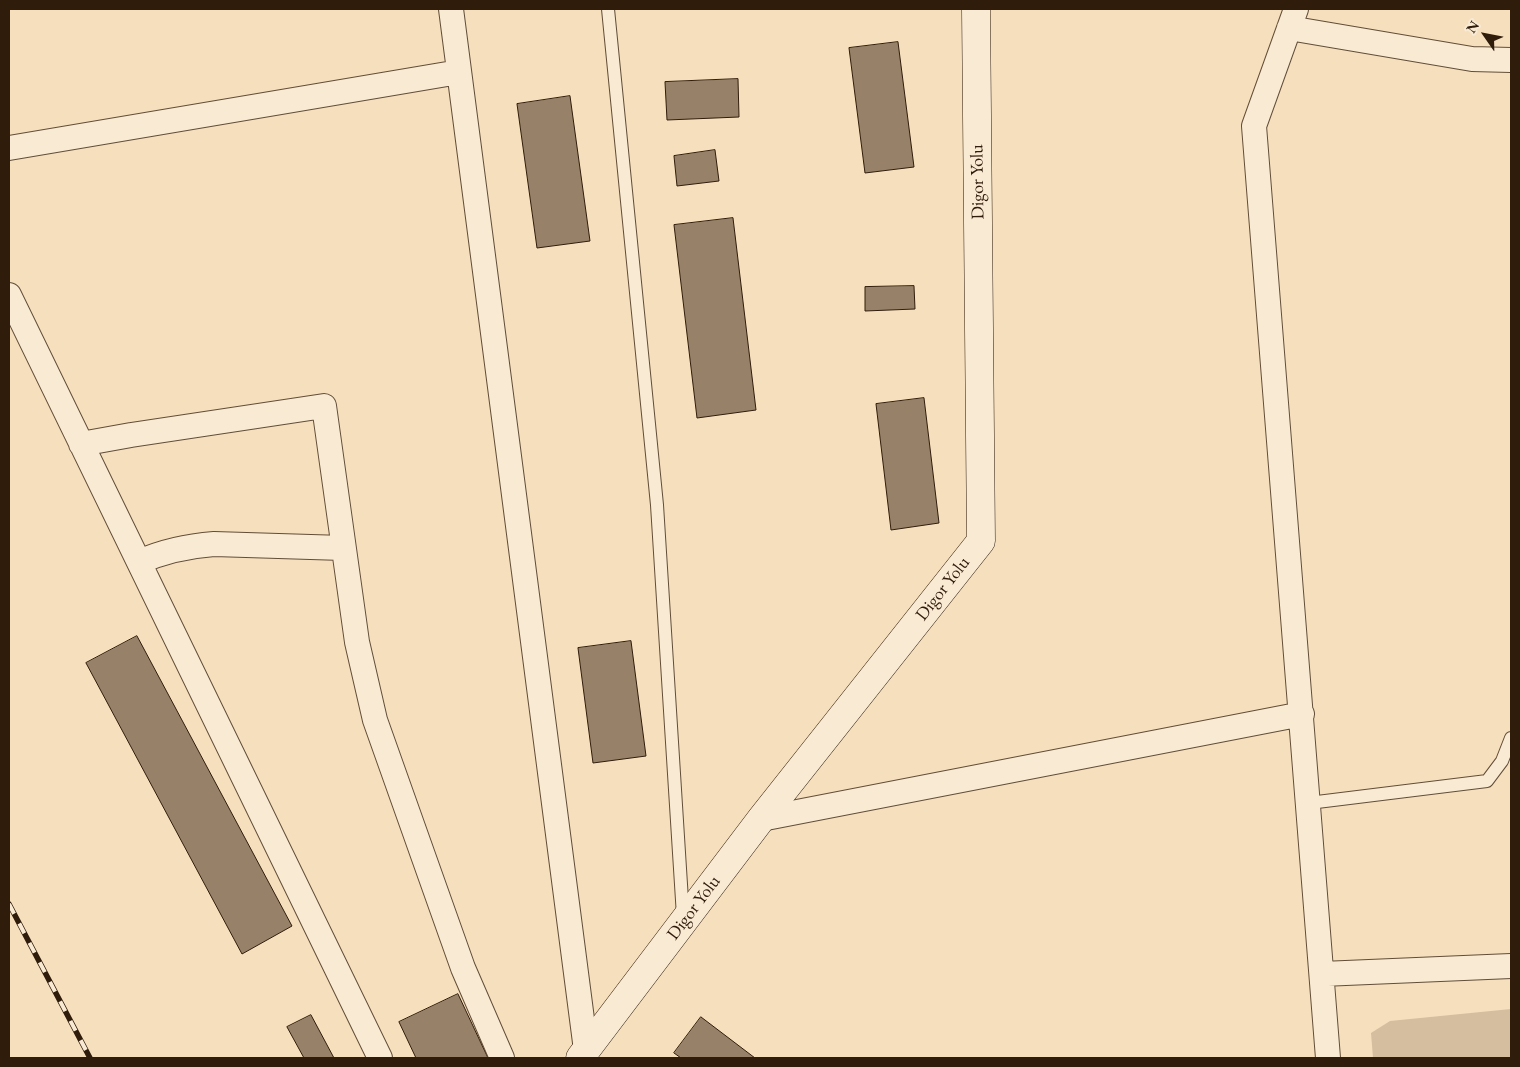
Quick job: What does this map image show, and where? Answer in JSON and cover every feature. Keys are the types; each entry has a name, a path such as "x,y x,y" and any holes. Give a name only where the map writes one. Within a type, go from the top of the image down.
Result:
{"main road":[{"name":"Digor Yolu","path":"583,1054 761,819 981,541 976,9"}],"street":[{"path":"451,9 583,1054"},
{"path":"1328,1058 1254,126 1293,18 1472,59 1511,60"},
{"path":"9,148 459,72"},
{"path":"9,295 380,1058"},
{"path":"82,444 324,406 357,642 375,720 463,968 502,1058"},
{"path":"139,562 172,549 193,545 343,548"},
{"path":"761,819 1302,714"},
{"path":"1322,974 1511,966"}],"lane":[{"path":"608,9 657,505 684,921"},
{"path":"1309,803 1487,781 1502,761 1511,738"}],"shaded area":[{"path":"1511,1009 1511,1058 1373,1058 1371,1033 1390,1021"}],"building":[{"path":"898,42 914,167 865,173 849,48"},
{"path":"738,79 739,117 667,120 665,82"},
{"path":"570,96 590,241 537,248 517,104"},
{"path":"715,150 719,181 677,186 674,156"},
{"path":"733,218 756,410 697,418 674,225"},
{"path":"914,286 915,309 865,311 865,287"},
{"path":"924,398 939,523 891,530 876,404"},
{"path":"137,636 292,926 242,954 86,663"},
{"path":"631,641 646,756 593,763 578,648"},
{"path":"458,994 488,1058 416,1058 399,1022"},
{"path":"311,1015 334,1058 304,1058 287,1027"},
{"path":"701,1017 755,1058 681,1058 674,1053"}],"railway":[{"path":"9,904 90,1058"}]}
